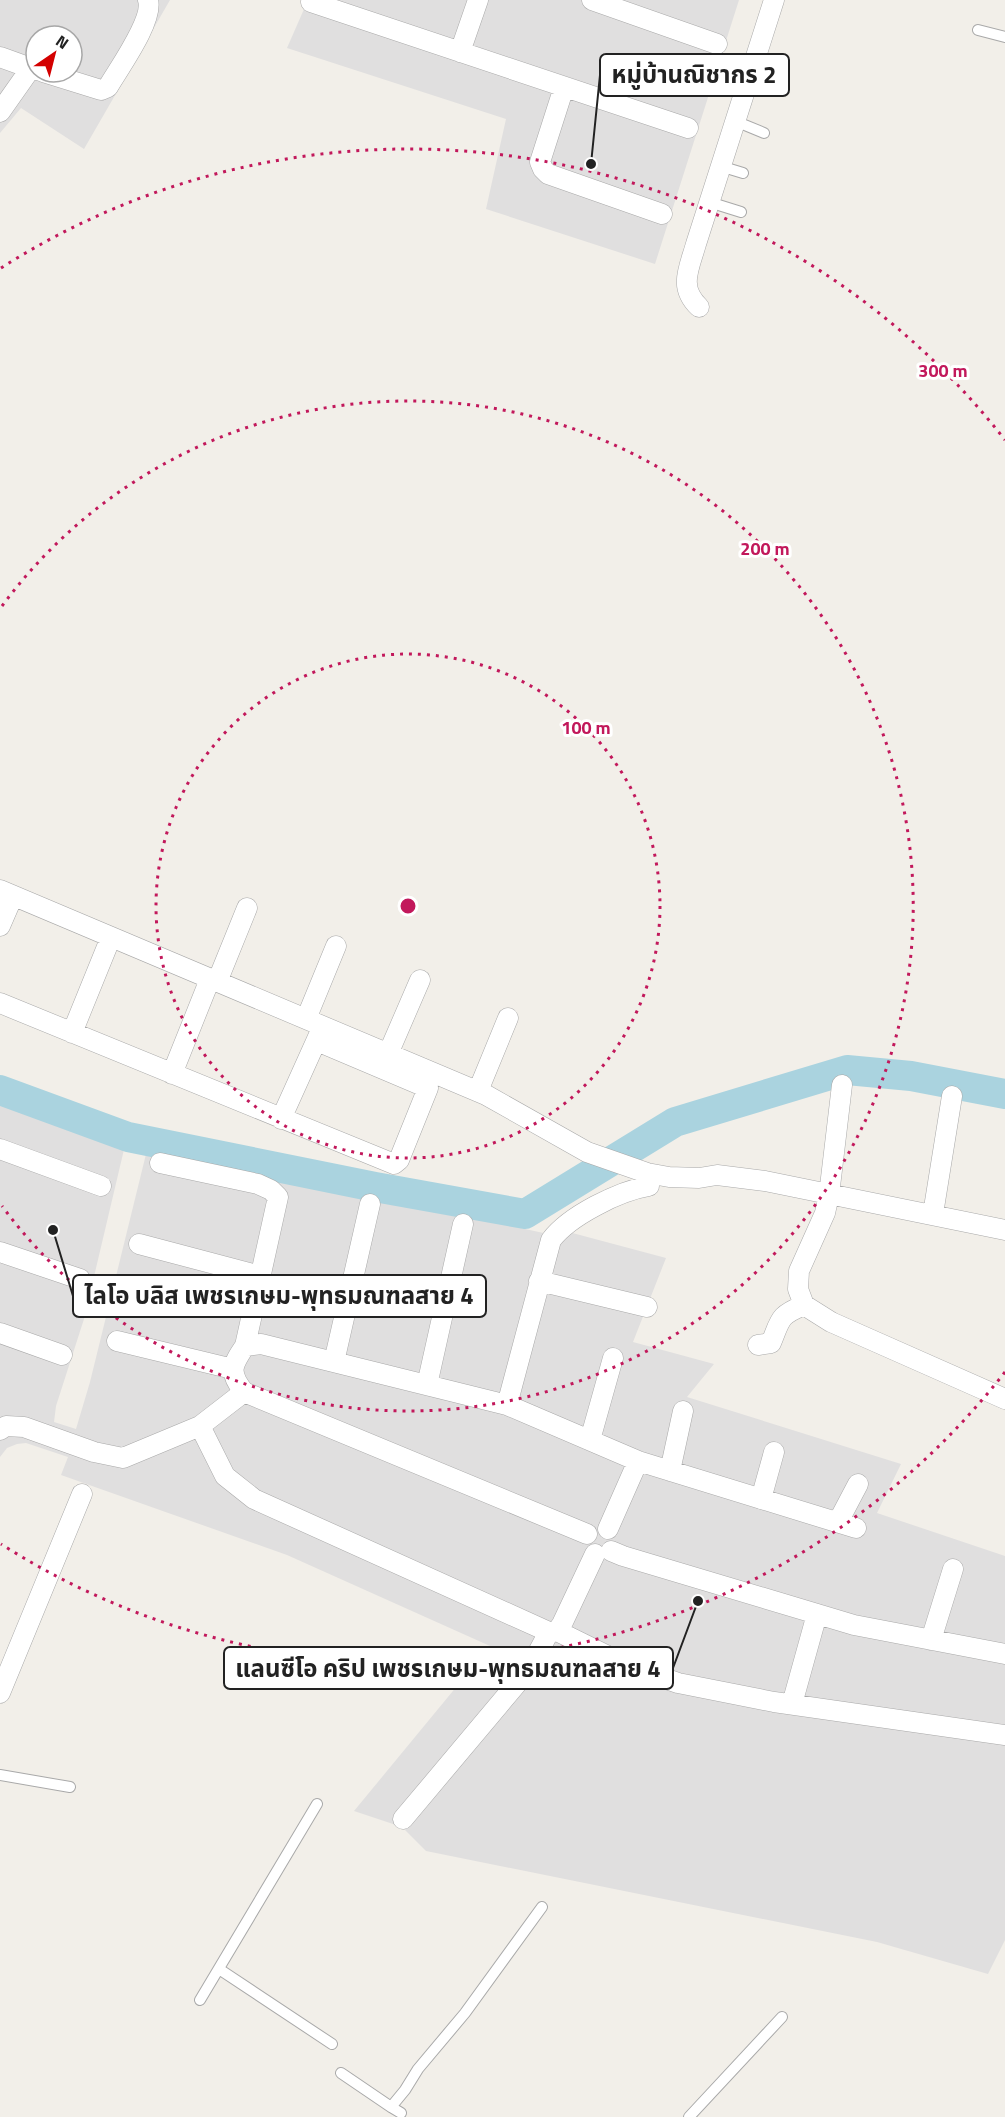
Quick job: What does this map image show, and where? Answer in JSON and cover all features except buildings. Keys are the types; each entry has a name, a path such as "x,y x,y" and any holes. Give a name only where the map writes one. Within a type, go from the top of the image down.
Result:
{"street":[{"path":"82,84 101,90 108,87 144,24 149,5 147,0"},
{"path":"460,52 478,0"},
{"path":"592,0 717,44"},
{"path":"699,308 688,295 686,280 774,0"},
{"path":"311,2 688,128"},
{"path":"0,57 24,65"},
{"path":"0,112 25,84"},
{"path":"564,87 540,162 543,169 548,174 662,214"},
{"path":"0,926 7,893 214,980 315,1028 428,1088 399,1160 394,1164 0,1003"},
{"path":"172,1074 247,908"},
{"path":"72,1033 111,937"},
{"path":"281,1119 315,1028 336,946"},
{"path":"388,1053 420,980"},
{"path":"478,1091 508,1018"},
{"path":"315,1028 388,1053 478,1091 587,1152 648,1179"},
{"path":"842,1085 825,1213 799,1271 798,1289 804,1305 831,1322 1005,1399"},
{"path":"933,1214 952,1096"},
{"path":"0,1149 101,1186"},
{"path":"160,1162 258,1184 271,1190 278,1197 245,1346 234,1362 236,1382 244,1392 587,1534"},
{"path":"507,1405 551,1240 559,1229 648,1179 699,1178 717,1175 765,1181 1005,1230"},
{"path":"334,1362 370,1204"},
{"path":"427,1385 464,1224"},
{"path":"139,1244 261,1276"},
{"path":"0,1252 80,1279"},
{"path":"539,1281 647,1307"},
{"path":"758,1345 771,1343 782,1317 804,1305"},
{"path":"0,1333 62,1355"},
{"path":"117,1341 233,1369"},
{"path":"245,1346 261,1344 507,1405 638,1461 847,1525 858,1484"},
{"path":"590,1440 613,1358"},
{"path":"0,1430 6,1426 16,1425 94,1452 123,1458 200,1426 244,1392"},
{"path":"670,1471 682,1410"},
{"path":"200,1426 225,1476 254,1499 626,1665 678,1683 792,1704 1005,1735"},
{"path":"761,1499 774,1452"},
{"path":"608,1528 638,1461"},
{"path":"0,1693 82,1494"},
{"path":"403,1819 529,1670 603,1552 614,1543 614,1535 608,1528 600,1526 592,1528 585,1542 589,1550 603,1552 623,1556 854,1625 1005,1654"},
{"path":"931,1640 953,1569"},
{"path":"792,1704 817,1614"}],"lane":[{"path":"978,30 1005,37"},
{"path":"750,72 775,80"},
{"path":"735,121 764,133"},
{"path":"720,166 743,173"},
{"path":"709,202 741,212"},
{"path":"0,1774 70,1787"},
{"path":"200,2000 317,1804"},
{"path":"391,2107 418,2069 465,2013 542,1907"},
{"path":"219,1969 332,2044"},
{"path":"689,2117 782,2017"},
{"path":"341,2073 401,2113"}],"shaded area":[{"path":"0,0 170,0 84,149 21,108 0,133"},
{"path":"308,0 739,0 655,264 486,209 506,119 287,48"},
{"path":"0,1096 126,1141 84,1319 56,1406 54,1422 76,1429 90,1382 148,1146 548,1234 550,1227 666,1258 633,1342 714,1364 687,1397 901,1464 877,1513 1005,1556 1005,1940 988,1974 877,1942 426,1851 402,1827 354,1811 490,1646 287,1555 61,1475 68,1457 26,1443 7,1448 0,1457"}],"waterway":[{"path":"0,1090 128,1137 375,1187 525,1214 675,1122 847,1070 911,1076 1005,1094"}],"place":[{"name":"หมู่บ้านณิชากร 2","path":"591,164"},
{"name":"ไลโอ บลิส เพชรเกษม-พุทธมณฑลสาย 4","path":"53,1230"},
{"name":"แลนซีโอ คริป เพชรเกษม-พุทธมณฑลสาย 4","path":"698,1601"}]}
